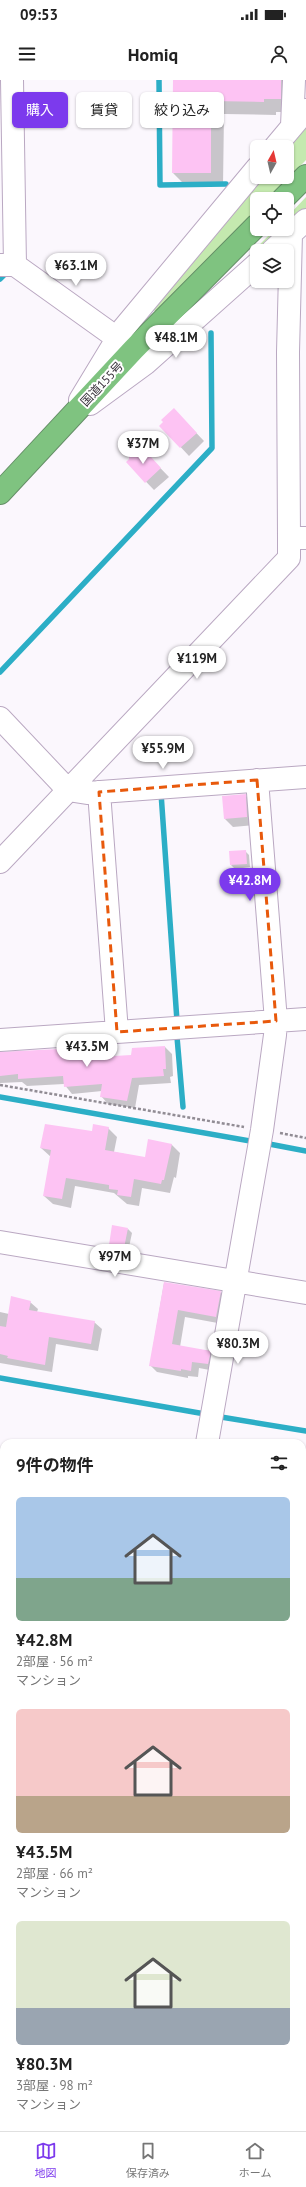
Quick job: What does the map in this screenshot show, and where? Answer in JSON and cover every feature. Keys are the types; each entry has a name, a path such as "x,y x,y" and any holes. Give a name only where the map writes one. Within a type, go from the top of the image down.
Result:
{"highway":[{"path":"290,192 306,176"},
{"name":"国道155号","path":"0,493 134,350 250,232"}],"street":[{"path":"12,80 8,265 117,338"},
{"path":"292,126 294,80"},
{"path":"281,140 306,110"},
{"path":"67,422 117,338 250,176"},
{"path":"280,244 298,227"},
{"path":"0,862 289,558 298,538 288,352 298,227"},
{"path":"67,422 146,363 250,270"},
{"path":"0,718 68,790 87,793 306,777"},
{"path":"207,1439 260,1141 276,1021 257,780"},
{"path":"100,792 117,1032"},
{"path":"0,1040 306,1019"},
{"path":"0,1242 306,1293"}],"path":[{"path":"0,1085 260,1141 306,1138"}],"highlighted area":[{"path":"257,780 276,1021 117,1032 99,792"}],"green space":[{"path":"306,127 306,160 294,172 294,142"},
{"path":"258,184 283,184 275,192 251,192"},
{"path":"250,193 250,217 156,313 152,307"},
{"path":"306,197 306,212 294,223 294,210"},
{"path":"268,236 280,236 272,244 260,244"},
{"path":"250,254 250,263 195,310"}],"building":[{"path":"173,80 281,80 281,99 264,99 264,102 224,101 224,92 173,92"},
{"path":"172,128 211,128 211,173 172,173"},
{"path":"174,408 197,433 180,448 159,426 163,422 161,420"},
{"path":"142,447 161,468 145,483 126,462 129,459 129,452 136,453"},
{"path":"246,794 247,817 224,819 222,796"},
{"path":"246,850 247,864 230,865 229,851"},
{"path":"165,1046 166,1069 163,1069 164,1076 132,1078 127,1101 100,1097 102,1084 64,1087 63,1076 18,1079 18,1074 0,1076 0,1052 58,1049 58,1052 96,1049 97,1057 131,1055 132,1048"},
{"path":"45,1124 92,1131 93,1124 109,1127 105,1150 145,1157 148,1139 172,1144 164,1180 162,1180 161,1184 134,1179 131,1197 117,1195 118,1190 109,1189 109,1185 66,1178 62,1199 43,1196 51,1150 40,1148"},
{"path":"112,1225 128,1228 124,1248 109,1245"},
{"path":"164,1282 221,1291 216,1317 178,1310 172,1344 211,1351 208,1364 192,1362 191,1371 149,1366"},
{"path":"11,1296 31,1301 29,1310 95,1321 91,1344 49,1337 45,1365 7,1358 8,1356 0,1354 0,1326 6,1327"}],"waterway":[{"path":"159,80 160,185 226,184"},
{"path":"0,279 4,275"},
{"path":"0,672 212,448 211,333"},
{"path":"161,793 177,1021"},
{"path":"177,1037 183,1107"},
{"path":"0,1097 256,1142"},
{"path":"264,1143 306,1151"},
{"path":"0,1378 205,1414"},
{"path":"221,1417 306,1431"}]}
